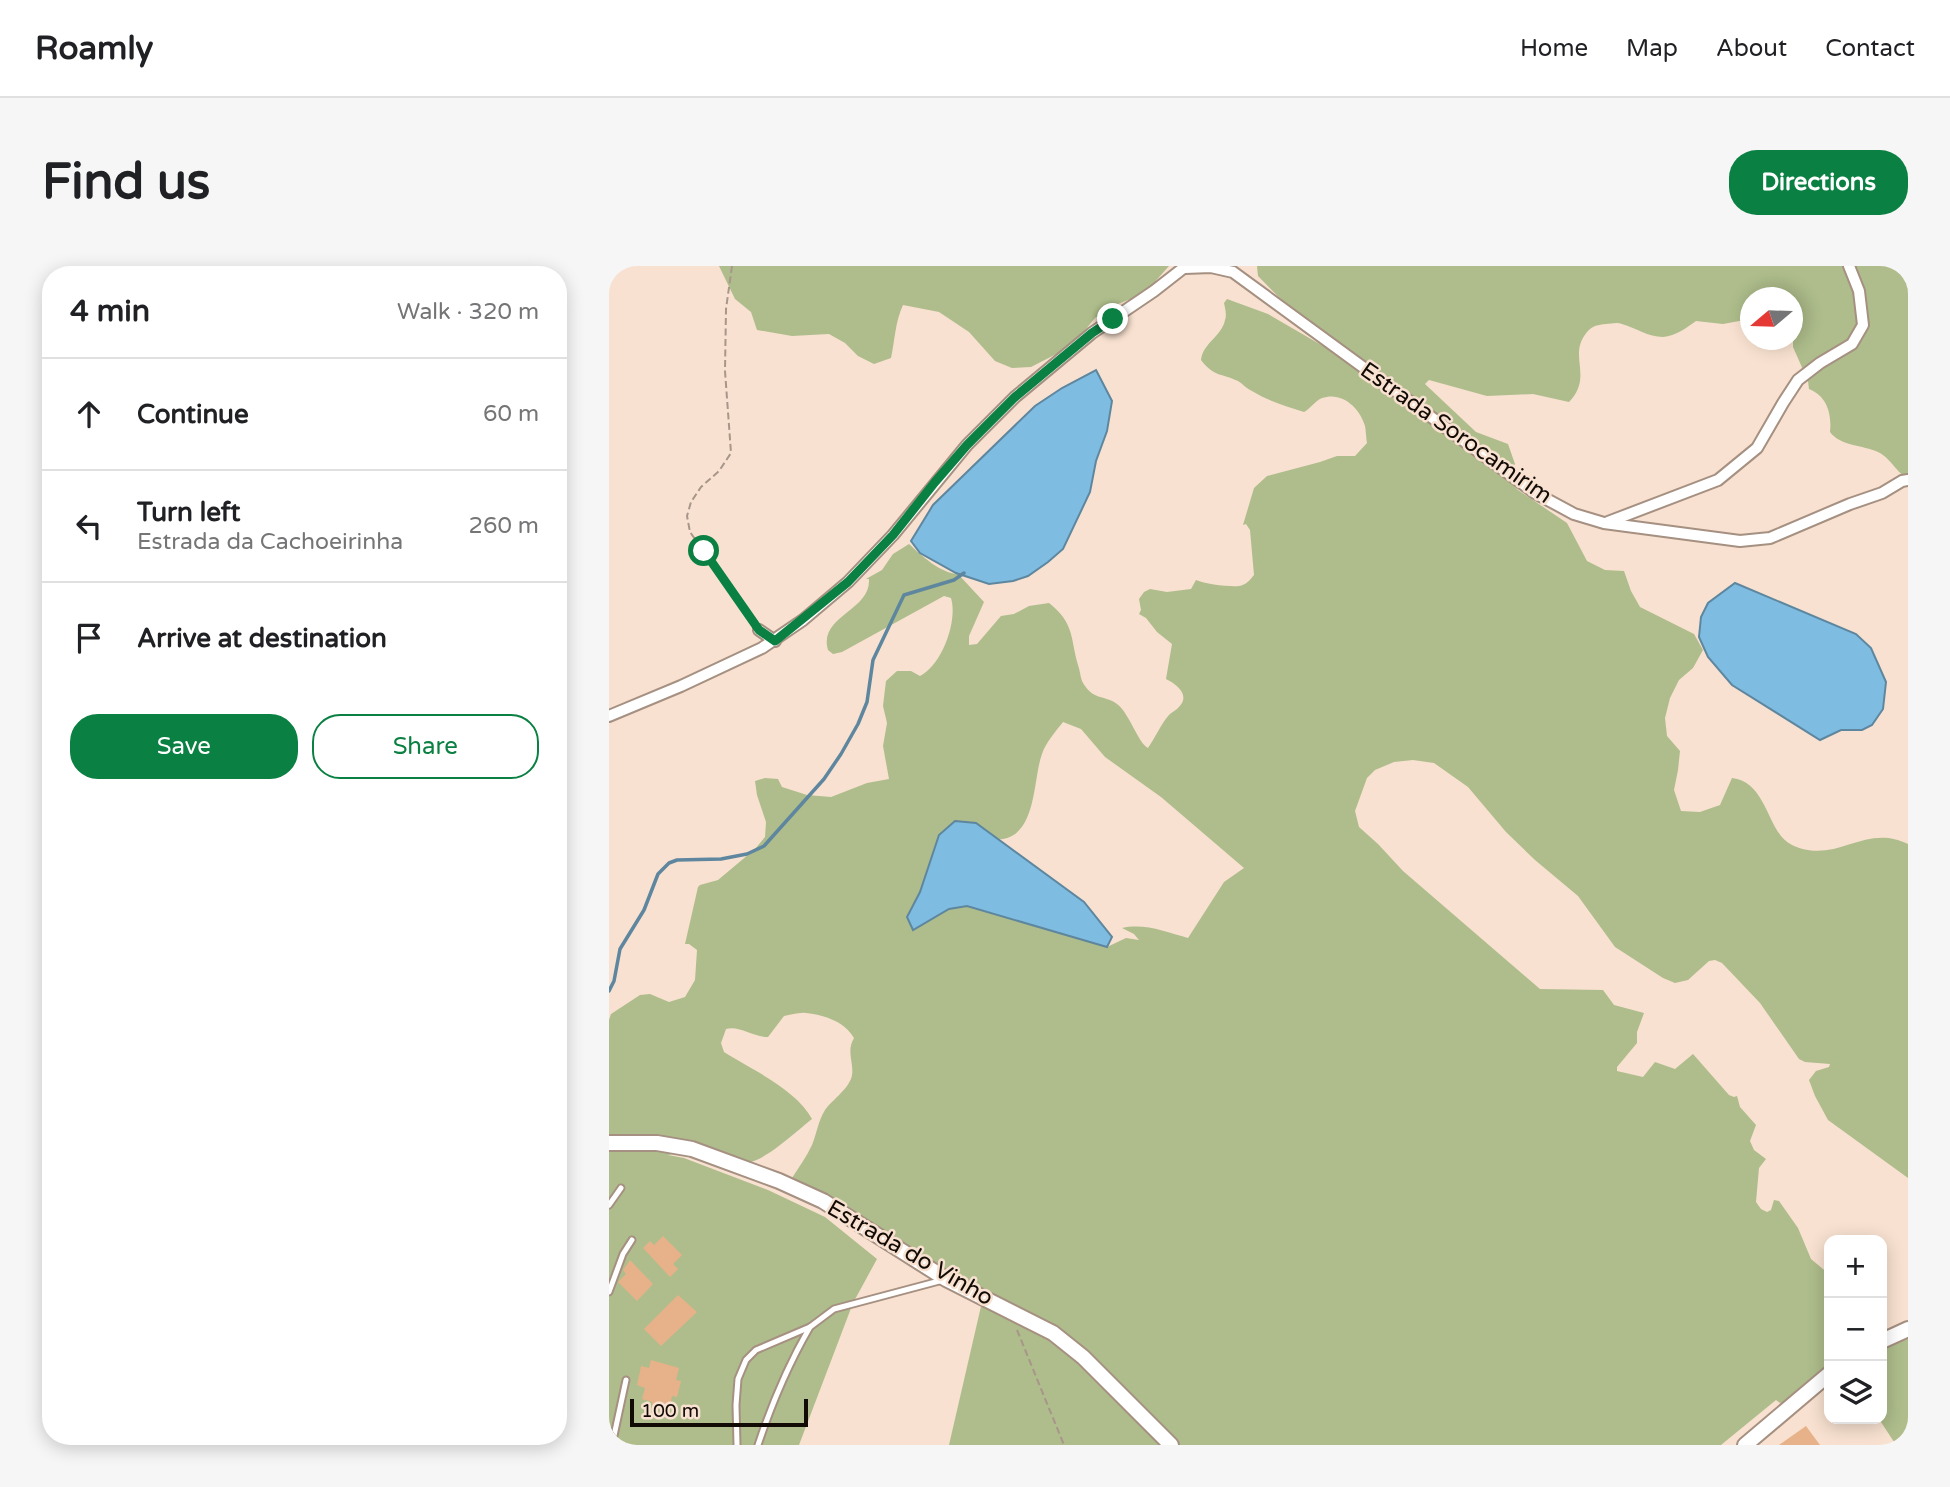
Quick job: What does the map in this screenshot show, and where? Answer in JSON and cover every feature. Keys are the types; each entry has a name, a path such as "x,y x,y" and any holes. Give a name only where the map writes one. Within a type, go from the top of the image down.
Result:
{"main road":[{"name":"Estrada do Vinho","path":"609,1143 682,1146 806,1192 946,1279 1053,1333 1069,1344 1171,1445"},
{"path":"1887,1339 1908,1329"},
{"path":"1745,1445 1824,1378"}],"street":[{"path":"1604,523 1718,480 1757,448 1798,380 1852,344 1863,325 1859,290 1849,266"},
{"path":"609,716 681,686 775,641 848,582 893,535 967,445 1015,397 1092,333 1186,267"},
{"name":"Estrada Sorocamirim","path":"1186,267 1210,267 1233,272 1535,493 1574,514 1604,523 1740,541 1770,538 1908,480"},
{"path":"759,630 775,641"}],"lane":[{"path":"609,1205 621,1188"},
{"path":"609,1292 623,1254 632,1240"},
{"path":"737,1445 738,1379 746,1360 756,1350 810,1327 834,1308 946,1279"},
{"path":"758,1445 787,1368 810,1327"},
{"path":"612,1445 626,1380"}],"path":[{"path":"732,266 726,309 725,371 731,453 719,471 701,487 691,502 687,516 690,532 759,630"},
{"path":"1009,1310 1064,1445"}],"green space":[{"path":"719,266 1169,266 1144,294 1110,307 1095,318 1072,346 1031,367 1012,368 995,361 969,332 939,312 903,305 891,358 874,364 858,356 845,343 829,334 792,336 757,330 751,312 735,299"},
{"path":"1257,266 1908,266 1908,478 1883,455 1840,440 1830,432 1827,406 1820,396 1809,389 1794,350 1803,350 1803,287 1740,287 1740,321 1723,324 1696,321 1677,333 1663,337 1647,334 1620,323 1594,327 1587,332 1579,349 1580,383 1569,402 1533,394 1487,396 1429,380 1425,384 1476,432 1508,444 1515,464 1509,480 1518,490 1567,523 1587,561 1605,570 1624,571 1640,607 1694,634 1703,650 1693,668 1679,680 1670,698 1665,718 1667,736 1680,751 1674,790 1681,811 1700,812 1720,805 1732,778 1753,789 1777,830 1792,845 1823,851 1877,838 1908,844 1908,1178 1828,1120 1809,1080 1816,1071 1829,1067 1830,1064 1799,1059 1760,1003 1722,963 1709,961 1688,980 1675,983 1615,947 1578,896 1506,832 1468,787 1434,763 1413,760 1394,762 1375,770 1367,778 1355,811 1359,827 1403,871 1540,989 1603,990 1614,1005 1644,1013 1637,1032 1637,1043 1617,1067 1617,1071 1643,1077 1655,1062 1675,1069 1693,1054 1729,1095 1737,1096 1740,1107 1756,1125 1750,1141 1754,1150 1766,1159 1759,1168 1756,1202 1767,1212 1771,1210 1774,1200 1779,1201 1798,1228 1811,1259 1824,1270 1824,1385 1806,1396 1780,1403 1776,1400 1721,1445 1180,1445 1078,1343 1056,1327 949,1274 844,1204 792,1178 812,1145 823,1114 851,1080 850,1052 854,1038 840,1024 813,1014 801,1013 784,1016 768,1037 726,1029 721,1043 724,1052 796,1099 812,1119 773,1151 749,1162 705,1154 668,1155 684,1158 768,1190 825,1217 877,1259 853,1303 799,1445 609,1445 611,1014 640,995 650,994 669,1002 685,997 695,980 697,950 685,944 698,887 718,880 755,849 765,837 766,822 755,781 765,778 778,779 782,787 807,795 831,797 867,783 889,779 883,746 887,723 883,706 886,681 897,671 911,671 920,676 935,662 950,630 953,608 951,598 944,596 842,652 833,654 828,650 827,638 830,629 862,599 867,590 869,579 866,579 882,570 893,554 909,544 938,567 958,574 984,602 969,636 969,645 977,644 1001,616 1014,614 1029,606 1049,603 1067,624 1081,679 1086,687 1095,695 1117,704 1148,748 1166,719 1182,704 1183,695 1175,684 1166,679 1172,644 1139,614 1139,599 1144,592 1150,589 1167,592 1191,589 1196,580 1229,586 1246,583 1254,575 1250,530 1246,524 1243,525 1254,488 1267,476 1337,456 1355,456 1367,443 1363,419 1354,407 1343,399 1329,396 1322,398 1304,412 1258,395 1238,381 1214,372 1206,365 1201,360 1202,354 1223,326 1226,316 1224,303 1227,299 1268,314 1328,347 1258,276","holes":["1063,722 1081,729 1105,757 1161,797 1244,868 1224,882 1188,938 1155,929 1131,927 1122,928 1139,940 1126,938 1107,947 967,906 949,909 912,930 914,924 986,838 1003,839 1014,835 1022,827 1032,803 1042,754"]},
{"path":"982,1302 1049,1336 1067,1350 1161,1445 949,1445"},
{"path":"1908,1334 1908,1445 1896,1445 1882,1424 1887,1424 1887,1344"}],"water":[{"path":"1096,370 1112,401 1107,431 1096,461 1090,492 1063,549 1028,576 989,584 956,573 920,553 911,541 933,505 1035,406"},
{"path":"1735,583 1856,634 1871,648 1886,682 1883,709 1872,725 1862,730 1841,730 1820,740 1732,685 1708,657 1699,637 1701,617 1708,603"},
{"path":"955,821 976,823 1084,902 1112,937 1107,947 967,906 949,909 913,930 907,917 920,892 939,835"}],"building":[{"path":"663,1236 682,1255 673,1264 678,1269 670,1277 643,1248 650,1241 654,1245"},
{"path":"630,1260 653,1284 637,1301 618,1282 626,1274 623,1270"},
{"path":"678,1295 697,1312 661,1346 644,1329"},
{"path":"651,1360 679,1368 676,1380 681,1381 677,1397 672,1396 669,1412 642,1399 645,1388 637,1385 641,1366 649,1368"},
{"path":"1806,1426 1820,1445 1779,1445"}],"waterway":[{"path":"609,991 614,981 620,949 644,910 658,874 669,863 677,860 721,859 747,854 764,846 824,779 858,724 867,702 873,660 904,595 954,580 964,573"}],"route":[{"path":"704,551 759,630 775,641 848,582 893,535 967,445 1015,397 1092,333 1113,319"}]}
